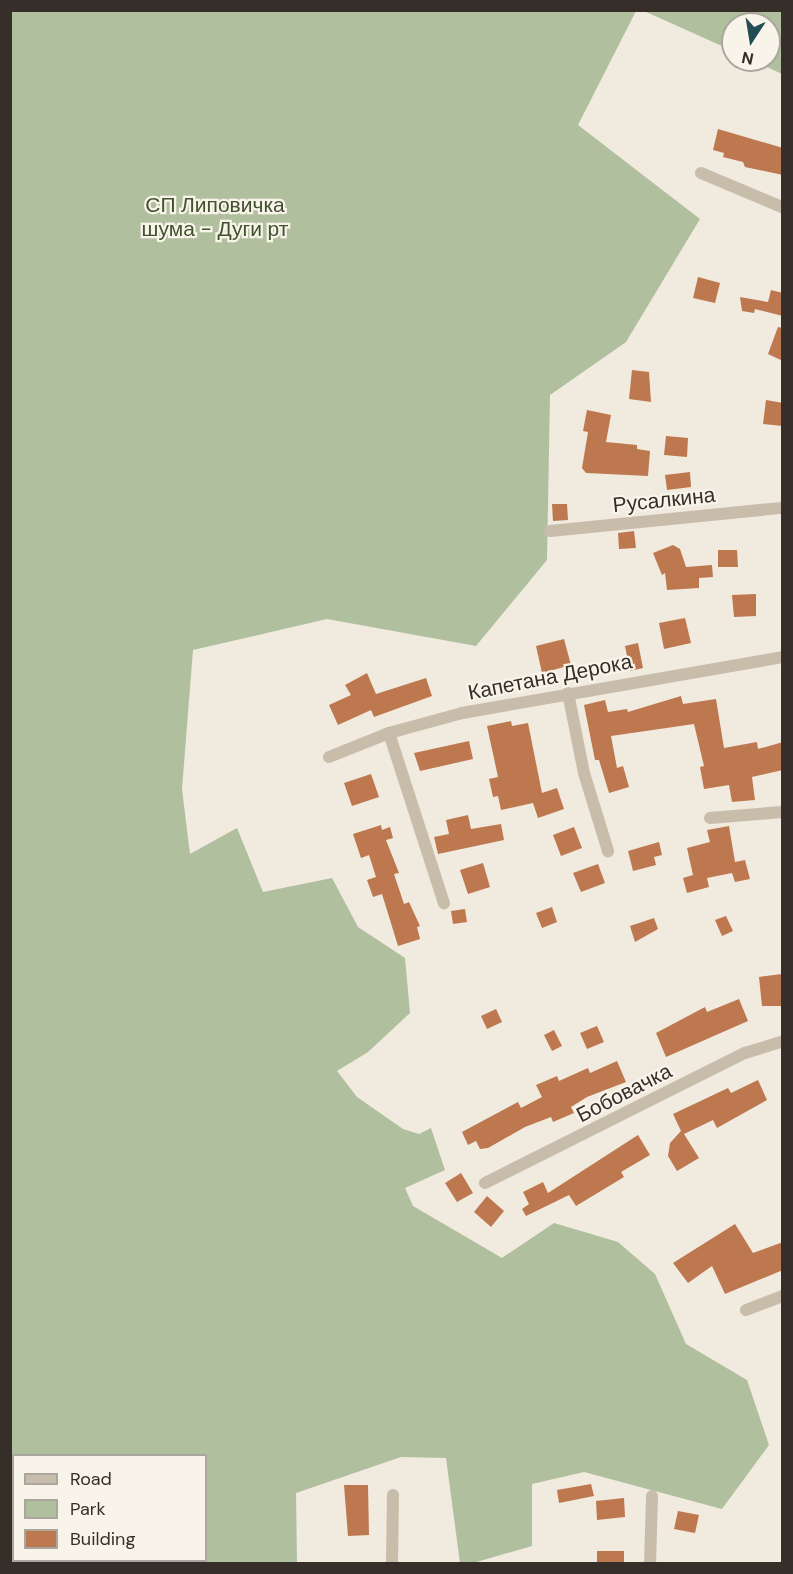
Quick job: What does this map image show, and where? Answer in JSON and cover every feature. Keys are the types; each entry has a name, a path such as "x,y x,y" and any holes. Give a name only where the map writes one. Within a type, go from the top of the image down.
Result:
{"street":[{"path":"701,173 783,207"},
{"name":"Русалкина","path":"550,531 783,508"},
{"name":"Капетана Дерока","path":"329,757 389,733 462,713 783,657"},
{"path":"568,693 584,774 608,851"},
{"path":"389,733 444,903"},
{"path":"710,818 783,812"},
{"name":"Бобовачка","path":"485,1183 745,1053 783,1042"},
{"path":"746,1310 783,1296"},
{"path":"392,1563 393,1495"},
{"path":"650,1563 652,1496"}],"green space":[{"name":"СП Липовичка шума - Дуги рт","path":"11,11 636,11 578,125 700,219 626,342 550,395 547,560 476,646 327,619 193,650 182,789 190,854 237,828 263,892 332,878 358,927 405,958 410,1013 368,1052 337,1071 357,1097 403,1129 419,1134 431,1128 445,1170 405,1188 413,1206 502,1258 554,1223 618,1242 655,1274 686,1344 747,1380 769,1445 722,1509 584,1472 532,1484 532,1546 473,1563 460,1563 446,1458 401,1457 296,1493 297,1563 11,1564"},
{"path":"644,11 782,11 782,74 778,72 781,72 781,12 721,12 721,46"}],"building":[{"path":"718,129 783,148 783,175 745,167 743,162 723,157 724,153 713,150"},
{"path":"698,277 720,283 715,303 693,298"},
{"path":"771,290 783,293 783,316 755,309 754,313 742,311 740,297 768,302"},
{"path":"778,327 783,328 783,361 768,354"},
{"path":"632,370 649,372 651,402 629,399"},
{"path":"766,400 783,403 783,426 763,424"},
{"path":"587,410 611,415 606,442 637,445 637,449 650,451 648,476 586,473 582,468 588,432 583,431"},
{"path":"666,436 688,438 687,457 664,455"},
{"path":"690,472 691,487 667,490 665,475"},
{"path":"552,504 567,504 568,520 553,521"},
{"path":"634,531 636,548 619,549 618,533"},
{"path":"673,545 680,549 686,567 712,565 713,577 699,578 699,588 667,590 665,573 662,575 653,553"},
{"path":"718,550 737,550 738,567 718,567"},
{"path":"756,594 756,616 734,617 732,595"},
{"path":"685,618 691,643 664,649 659,623"},
{"path":"564,639 571,665 542,673 536,646"},
{"path":"638,643 643,668 630,671 625,646"},
{"path":"367,673 376,694 426,678 432,696 374,717 371,710 338,725 329,705 351,695 345,685"},
{"path":"681,696 683,704 716,699 724,748 757,742 758,749 783,742 783,770 752,777 755,800 732,802 729,785 704,789 700,767 704,766 694,724 611,736 617,768 623,766 629,787 609,793 599,760 595,760 584,705 605,700 608,712 627,709 628,712"},
{"path":"511,721 512,726 528,723 542,793 557,788 564,809 538,818 533,803 501,810 498,796 493,797 489,779 498,777 487,726"},
{"path":"469,741 473,759 420,771 414,753"},
{"path":"371,774 379,797 352,806 344,783"},
{"path":"468,815 471,829 501,824 504,840 438,854 434,837 449,834 446,820"},
{"path":"381,825 382,830 390,827 393,838 386,840 399,873 394,874 404,904 409,902 420,926 417,927 420,939 398,946 382,894 373,897 367,880 376,877 369,855 361,858 353,834"},
{"path":"729,826 735,862 745,860 750,879 735,882 732,873 707,878 709,887 687,893 683,878 693,875 687,848 710,842 707,830"},
{"path":"574,827 582,848 561,856 553,835"},
{"path":"659,842 662,855 654,857 656,865 633,871 628,851"},
{"path":"483,863 490,887 468,894 460,870"},
{"path":"598,864 605,883 581,892 573,873"},
{"path":"552,907 557,922 542,928 536,913"},
{"path":"465,909 467,922 453,924 451,911"},
{"path":"726,916 733,931 722,936 715,920"},
{"path":"654,918 658,929 635,942 630,926"},
{"path":"782,974 783,1006 762,1006 759,977"},
{"path":"739,999 748,1021 666,1057 656,1033 705,1007 707,1012"},
{"path":"496,1009 502,1022 487,1029 481,1016"},
{"path":"597,1026 604,1042 587,1049 580,1033"},
{"path":"554,1030 562,1046 552,1051 544,1035"},
{"path":"617,1061 626,1082 587,1097 571,1107 574,1113 553,1122 551,1117 525,1127 488,1148 480,1149 476,1141 468,1145 462,1132 518,1102 521,1108 542,1097 536,1085 557,1076 559,1081 588,1068 590,1073"},
{"path":"758,1080 767,1100 717,1128 713,1120 684,1134 699,1158 677,1171 668,1156 670,1143 681,1131 673,1114 728,1088 731,1093"},
{"path":"638,1135 650,1155 621,1172 624,1177 576,1206 569,1195 526,1216 522,1209 529,1204 523,1192 543,1182 548,1193"},
{"path":"461,1173 473,1193 457,1202 445,1183"},
{"path":"487,1196 504,1211 491,1227 474,1212"},
{"path":"735,1224 753,1253 783,1242 783,1270 725,1294 712,1266 688,1283 673,1263"},
{"path":"591,1484 594,1496 559,1503 557,1490"},
{"path":"344,1485 368,1485 369,1535 348,1536"},
{"path":"624,1498 625,1517 597,1520 596,1501"},
{"path":"678,1511 699,1515 695,1533 674,1529"},
{"path":"597,1551 624,1551 624,1563 597,1563"}]}
